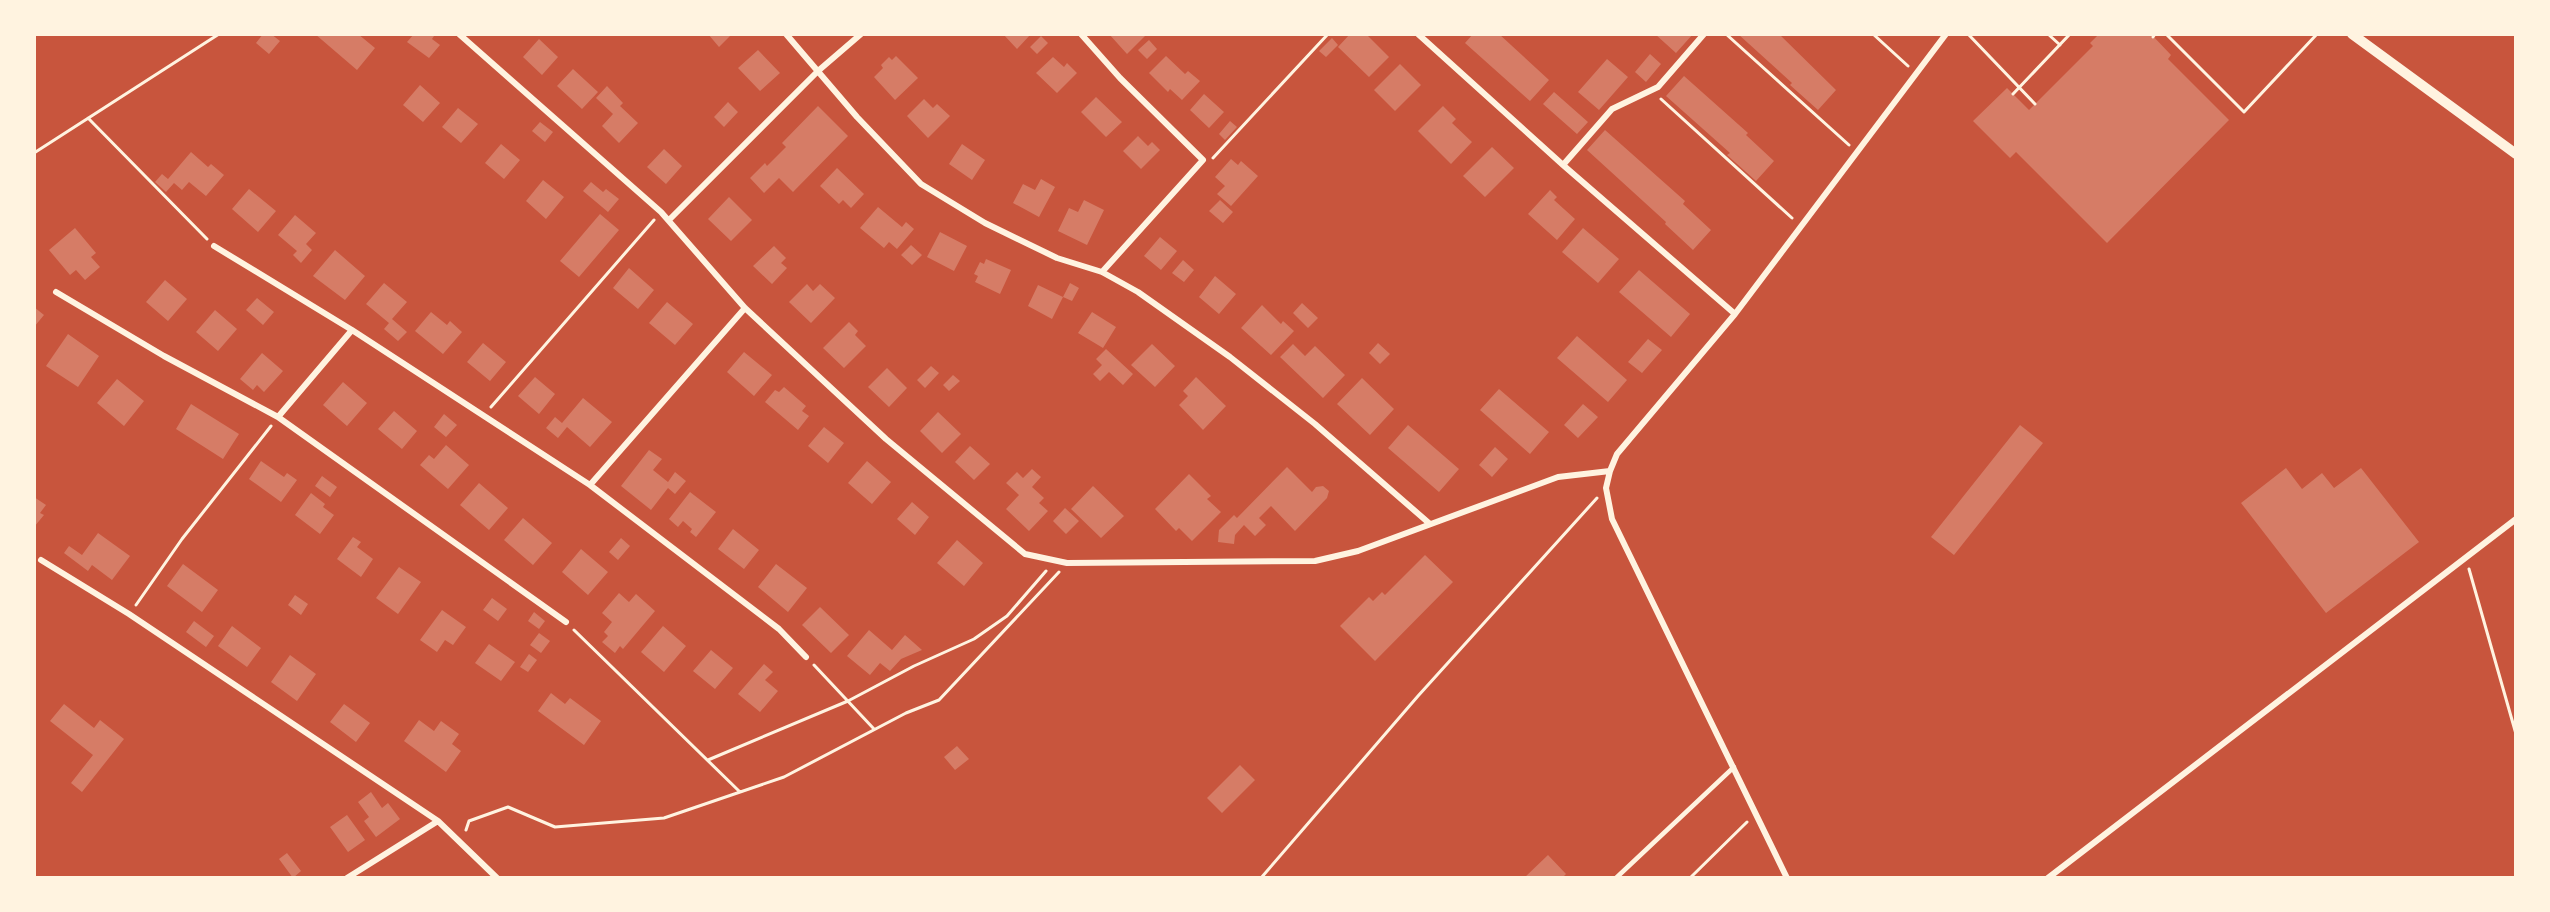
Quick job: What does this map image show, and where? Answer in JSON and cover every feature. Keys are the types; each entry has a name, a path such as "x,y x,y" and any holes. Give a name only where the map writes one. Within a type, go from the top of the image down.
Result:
{"street":[{"path":"459,34 661,212 745,308 886,439 1025,554 1067,563 1315,561 1358,551 1558,477 1610,471"},
{"path":"786,34 857,117 921,184 1005,233 1057,258 1102,272 1138,292 1230,357 1316,424 1430,524"},
{"path":"669,220 818,71 861,34"},
{"path":"1081,34 1135,93 1203,160 1102,272"},
{"path":"1563,165 1612,109 1658,87 1704,34"},
{"path":"1787,878 1612,519 1606,488 1610,471 1627,442 1735,314 1946,34"},
{"path":"2352,34 2516,153"},
{"path":"1420,35 1563,165 1735,314"},
{"path":"214,246 352,330 590,485 779,629 806,657"},
{"path":"56,292 164,356 278,417 566,622"},
{"path":"590,485 745,308"},
{"path":"278,417 352,330"},
{"path":"2048,878 2516,519"},
{"path":"41,560 129,614 438,821 497,878"},
{"path":"347,878 438,821"}],"lane":[{"path":"1616,878 1734,767"}],"path":[{"path":"34,153 219,34"},
{"path":"1203,160 1215,158 1328,34"},
{"path":"1726,34 1857,152"},
{"path":"1873,34 1916,74"},
{"path":"1968,34 2035,104"},
{"path":"2048,34 2060,45"},
{"path":"2013,94 2070,34"},
{"path":"2166,34 2244,112 2317,34"},
{"path":"1651,90 1802,227"},
{"path":"88,118 214,246"},
{"path":"483,416 661,212"},
{"path":"129,614 182,539 278,417"},
{"path":"1261,878 1418,696 1606,488"},
{"path":"2466,558 2516,734"},
{"path":"708,759 848,701 914,666 974,639 1007,616 1055,561"},
{"path":"460,843 469,821 508,807 555,827 664,818 784,777 906,713 939,700 1067,563"},
{"path":"566,622 740,792"},
{"path":"806,657 874,729"},
{"path":"1690,878 1756,813"}],"building":[{"path":"263,34 271,34 280,41 269,54 256,43"},
{"path":"315,34 358,34 375,48 357,70"},
{"path":"414,34 432,34 434,36 432,39 440,45 429,58 407,42"},
{"path":"708,34 732,34 719,47"},
{"path":"1003,34 1031,34 1017,49"},
{"path":"1109,34 1147,34 1127,54"},
{"path":"1350,34 1366,34 1389,57 1369,77 1338,47"},
{"path":"1473,34 1499,34 1549,80 1530,101 1465,43"},
{"path":"1655,34 1693,34 1676,53"},
{"path":"1738,34 1779,34 1836,90 1818,110"},
{"path":"2099,34 2151,34 2171,55 2168,59 2229,120 2107,243 2016,152 2010,158 1973,121 2007,88 2029,110 2093,46 2090,43"},
{"path":"1041,36 1048,43 1037,54 1030,47"},
{"path":"1332,38 1338,45 1326,57 1319,51"},
{"path":"539,39 558,57 542,75 523,57"},
{"path":"1149,40 1157,49 1147,59 1138,50"},
{"path":"758,50 780,73 760,91 738,68"},
{"path":"1650,54 1661,64 1646,82 1635,72"},
{"path":"896,56 918,78 895,100 874,77 889,57 892,60"},
{"path":"1166,56 1185,74 1188,71 1200,81 1182,100 1170,89 1168,92 1149,73"},
{"path":"1053,57 1064,67 1067,63 1077,73 1057,93 1036,73"},
{"path":"1607,59 1628,77 1599,110 1578,92"},
{"path":"1400,64 1421,85 1395,111 1374,90"},
{"path":"573,69 598,92 582,109 557,86"},
{"path":"1684,76 1748,133 1746,135 1774,161 1756,181 1727,155 1730,153 1666,96"},
{"path":"420,85 440,103 423,122 403,105"},
{"path":"607,86 623,103 620,106 638,123 619,143 602,126 613,114 596,98"},
{"path":"1554,92 1588,122 1577,134 1543,104"},
{"path":"1204,94 1224,112 1209,128 1190,110"},
{"path":"1096,97 1122,122 1106,137 1081,112"},
{"path":"924,99 933,108 937,104 950,116 928,138 907,116"},
{"path":"728,102 738,112 724,127 714,117"},
{"path":"818,106 848,136 793,192 779,178 764,193 750,178 765,163 767,166 786,147 782,143"},
{"path":"1443,106 1456,119 1452,123 1472,142 1451,164 1418,131"},
{"path":"458,108 478,124 461,143 442,127"},
{"path":"1230,121 1237,127 1225,140 1219,134"},
{"path":"540,122 553,132 545,142 532,131"},
{"path":"1605,130 1685,201 1683,204 1711,230 1693,250 1665,224 1666,222 1587,150"},
{"path":"1138,136 1148,146 1152,142 1160,150 1141,169 1123,151"},
{"path":"501,144 520,160 504,179 485,163"},
{"path":"962,144 985,160 972,180 949,164"},
{"path":"1492,147 1514,168 1485,197 1463,176"},
{"path":"664,149 682,166 666,184 647,167"},
{"path":"191,152 208,167 211,164 224,175 206,196 189,182 182,190 174,183 166,192 155,182 162,174 168,179"},
{"path":"1231,159 1238,165 1241,161 1258,176 1231,206 1217,194 1225,186 1215,177"},
{"path":"837,168 864,194 851,208 843,200 839,204 820,186"},
{"path":"1041,179 1055,187 1039,217 1013,203 1023,184 1035,190"},
{"path":"543,180 564,197 546,219 526,201"},
{"path":"591,182 603,192 606,189 619,199 608,212 583,191"},
{"path":"249,189 276,211 258,232 232,209"},
{"path":"1550,190 1557,197 1554,200 1575,219 1557,240 1528,214"},
{"path":"729,197 752,220 731,241 708,219"},
{"path":"1084,200 1104,210 1087,245 1058,231 1069,208 1078,212"},
{"path":"1220,200 1233,212 1223,223 1209,211"},
{"path":"878,207 902,227 906,222 914,229 897,249 889,242 884,248 860,228"},
{"path":"600,214 619,230 579,277 560,261"},
{"path":"295,215 316,233 306,244 312,250 301,263 293,255 297,251 278,235"},
{"path":"75,228 96,253 91,257 100,267 85,280 76,270 70,275 49,250"},
{"path":"1583,228 1619,259 1598,283 1562,252"},
{"path":"940,232 967,246 954,271 927,257"},
{"path":"1160,237 1177,251 1161,270 1144,256"},
{"path":"911,245 922,255 912,265 901,255"},
{"path":"774,246 786,258 781,263 787,268 772,284 753,266"},
{"path":"335,250 365,276 345,300 313,276"},
{"path":"986,259 1011,270 1000,294 975,282 978,276 974,274 980,262 984,264"},
{"path":"1183,260 1194,270 1184,282 1172,273"},
{"path":"629,268 654,290 638,309 613,288"},
{"path":"1639,270 1690,314 1671,337 1619,292"},
{"path":"1215,276 1236,294 1219,314 1199,297"},
{"path":"165,280 187,299 168,321 146,302"},
{"path":"384,283 407,302 392,319 407,332 398,341 384,329 389,323 366,304"},
{"path":"1070,283 1079,288 1072,301 1063,297"},
{"path":"807,284 813,291 820,284 835,298 811,323 789,302"},
{"path":"1038,285 1063,297 1052,319 1028,306"},
{"path":"257,298 274,312 263,325 246,310"},
{"path":"667,302 693,324 675,345 649,323"},
{"path":"1302,303 1318,318 1308,328 1293,313"},
{"path":"1262,305 1281,324 1283,321 1294,331 1271,355 1241,328"},
{"path":"34,307 44,315 34,327"},
{"path":"215,310 237,329 218,351 196,332"},
{"path":"431,312 447,325 450,321 462,332 443,354 415,331"},
{"path":"1092,312 1116,327 1103,348 1078,333"},
{"path":"849,322 858,331 855,335 866,346 844,368 823,348"},
{"path":"68,334 99,356 78,387 46,366"},
{"path":"1577,336 1627,380 1608,402 1557,358"},
{"path":"1648,339 1662,350 1642,373 1628,362"},
{"path":"483,343 506,362 490,381 467,362"},
{"path":"1378,343 1390,354 1380,364 1369,353"},
{"path":"1152,344 1175,366 1155,387 1131,365"},
{"path":"1293,344 1305,356 1315,346 1345,375 1323,398 1280,357"},
{"path":"1106,349 1133,374 1123,385 1109,372 1100,381 1093,374 1102,365 1096,359"},
{"path":"744,352 772,375 754,396 727,372"},
{"path":"262,353 283,371 264,392 257,385 253,390 240,379"},
{"path":"931,366 939,373 925,388 917,380"},
{"path":"887,368 907,388 889,407 868,387"},
{"path":"953,375 960,381 949,391 943,385"},
{"path":"535,377 555,394 539,414 518,396"},
{"path":"1196,377 1226,406 1203,430 1179,405 1188,396 1183,391"},
{"path":"1362,378 1394,409 1370,435 1337,404"},
{"path":"117,379 144,401 124,426 97,403"},
{"path":"343,382 367,403 347,426 323,405"},
{"path":"784,387 806,406 802,411 809,416 798,430 765,402 775,390 779,392"},
{"path":"1499,389 1549,432 1530,454 1480,410"},
{"path":"583,398 612,422 590,447 567,427 558,438 546,428 555,417 562,423"},
{"path":"191,404 239,434 223,459 176,429"},
{"path":"1583,404 1598,417 1578,438 1564,425"},
{"path":"394,411 417,431 402,449 378,429"},
{"path":"938,412 961,434 942,453 920,431"},
{"path":"444,414 457,425 446,437 434,427"},
{"path":"1408,425 1459,469 1439,492 1388,448"},
{"path":"2020,425 2043,443 1954,555 1931,537"},
{"path":"824,427 844,443 828,463 808,446"},
{"path":"446,445 469,465 448,489 420,465 429,455 434,459"},
{"path":"970,446 990,464 974,480 955,462"},
{"path":"1495,447 1508,459 1492,477 1479,465"},
{"path":"649,450 662,459 653,470 668,482 675,472 686,481 675,494 668,488 651,510 621,486"},
{"path":"261,461 284,477 287,473 297,480 281,502 249,479"},
{"path":"867,461 891,482 872,504 848,483"},
{"path":"1287,467 1312,492 1316,487 1323,486 1329,491 1327,498 1295,531 1271,506 1259,518 1266,525 1255,536 1244,525 1235,535 1234,544 1218,542 1219,530 1234,515 1237,518"},
{"path":"2286,468 2302,489 2322,473 2334,488 2361,468 2419,542 2326,613 2241,503"},
{"path":"1032,469 1041,477 1032,487 1044,498 1039,503 1048,511 1029,531 1006,509 1019,495 1006,483 1017,472 1023,478"},
{"path":"1189,474 1211,496 1207,499 1221,512 1192,541 1179,528 1176,531 1155,509"},
{"path":"322,476 337,487 330,497 315,486"},
{"path":"479,483 508,508 489,530 460,505"},
{"path":"1093,486 1124,516 1101,538 1071,509"},
{"path":"690,492 716,512 696,537 690,532 692,529 683,521 678,527 669,519"},
{"path":"311,493 325,504 323,507 334,515 320,534 295,515"},
{"path":"34,497 46,505 40,513 44,515 34,527"},
{"path":"912,502 929,517 915,535 897,519"},
{"path":"1065,508 1079,521 1066,534 1053,521"},
{"path":"523,518 552,543 533,565 504,540"},
{"path":"733,529 759,550 744,569 718,549"},
{"path":"98,533 130,556 112,580 92,565 88,571 64,553 69,546 82,555"},
{"path":"353,537 361,542 357,547 373,559 361,577 337,559"},
{"path":"621,538 630,546 618,560 609,552"},
{"path":"957,540 983,563 964,586 937,563"},
{"path":"581,549 608,572 588,595 562,572"},
{"path":"1425,555 1453,582 1375,661 1340,626 1369,597 1373,601 1382,592 1385,595"},
{"path":"183,564 218,590 202,612 167,586"},
{"path":"776,564 807,588 788,612 758,587"},
{"path":"399,567 421,582 398,614 376,598"},
{"path":"619,593 629,602 636,594 655,611 623,649 620,646 615,653 602,642 608,636 604,632 612,622 602,613"},
{"path":"295,595 308,604 301,615 288,605"},
{"path":"492,598 507,609 498,621 483,610"},
{"path":"820,607 849,635 831,653 802,625"},
{"path":"442,610 466,627 453,645 445,640 437,652 420,640"},
{"path":"534,612 545,621 539,629 528,621"},
{"path":"194,621 214,636 206,647 186,632"},
{"path":"232,626 261,648 247,667 218,646"},
{"path":"663,626 686,646 664,672 641,652"},
{"path":"869,630 892,650 905,635 922,650 901,659 890,671 880,663 870,675 847,656"},
{"path":"539,633 550,641 541,653 530,645"},
{"path":"489,644 515,662 501,681 475,663"},
{"path":"711,650 733,668 715,689 693,671"},
{"path":"529,654 537,660 528,672 520,667"},
{"path":"290,655 316,674 297,701 271,682"},
{"path":"764,664 773,672 765,680 778,691 760,712 738,694"},
{"path":"551,693 565,704 570,698 601,721 584,745 538,711"},
{"path":"64,704 94,728 100,720 124,739 82,792 71,783 93,755 50,721"},
{"path":"344,704 370,723 356,742 330,722"},
{"path":"419,720 434,731 441,721 459,734 452,744 461,751 446,772 404,741"},
{"path":"957,746 969,759 955,770 944,757"},
{"path":"1240,765 1255,780 1222,813 1207,798"},
{"path":"371,792 382,808 388,803 400,819 376,837 364,821 369,817 358,802"},
{"path":"347,815 365,840 348,852 330,827"},
{"path":"287,853 301,871 293,878 279,859"},
{"path":"1548,855 1566,874 1562,878 1524,878"}]}
